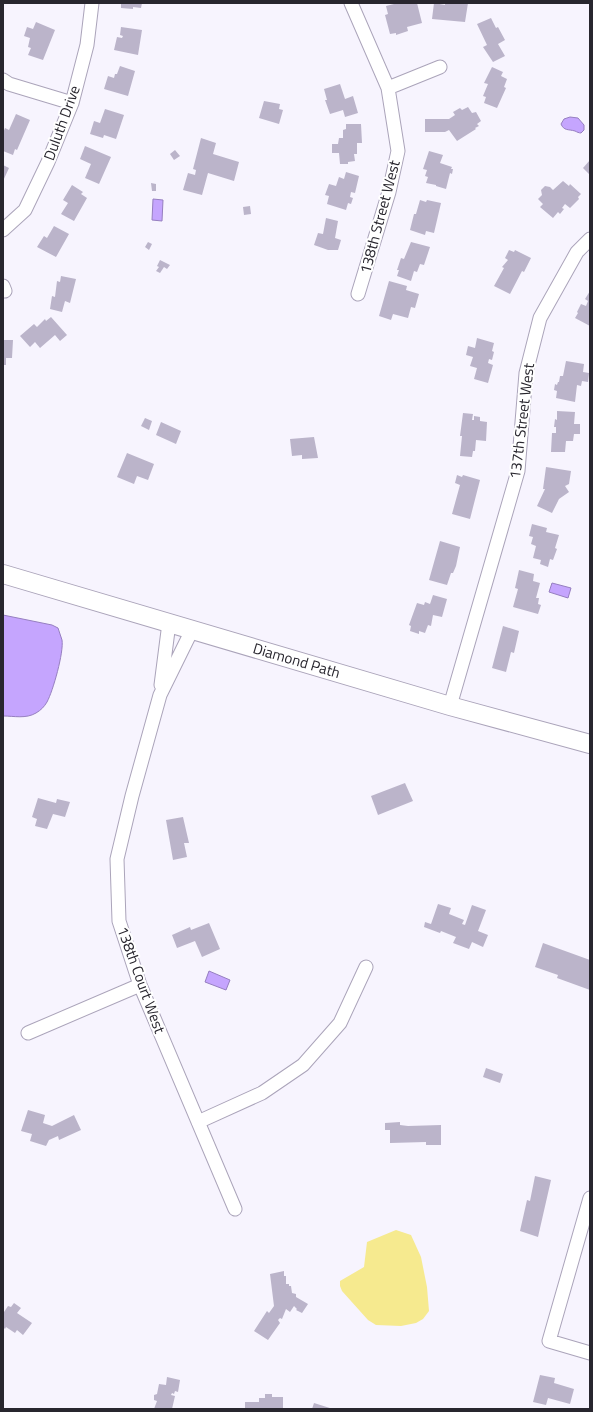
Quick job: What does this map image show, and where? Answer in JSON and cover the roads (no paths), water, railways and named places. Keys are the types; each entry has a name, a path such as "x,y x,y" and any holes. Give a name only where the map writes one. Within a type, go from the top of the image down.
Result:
{"street":[{"name":"Duluth Drive","path":"3,230 25,210 48,162 72,103 87,45 92,3"},
{"name":"138th Street West","path":"351,3 388,88 398,151 390,192 358,294"},
{"path":"388,88 440,67"},
{"path":"3,80 9,84 72,103"},
{"name":"137th Street West","path":"450,706 518,471 526,373 540,318 577,252 590,239"},
{"name":"Diamond Path","path":"3,574 450,706 590,744"},
{"name":"138th Court West","path":"169,623 160,695 132,796 117,859 119,921 140,986 235,1209"},
{"name":"138th Court West","path":"160,695 192,630"},
{"path":"198,1122 262,1093 303,1065 340,1023 366,967"},
{"path":"28,1033 140,986"},
{"path":"590,1198 549,1341 590,1353"}]}
